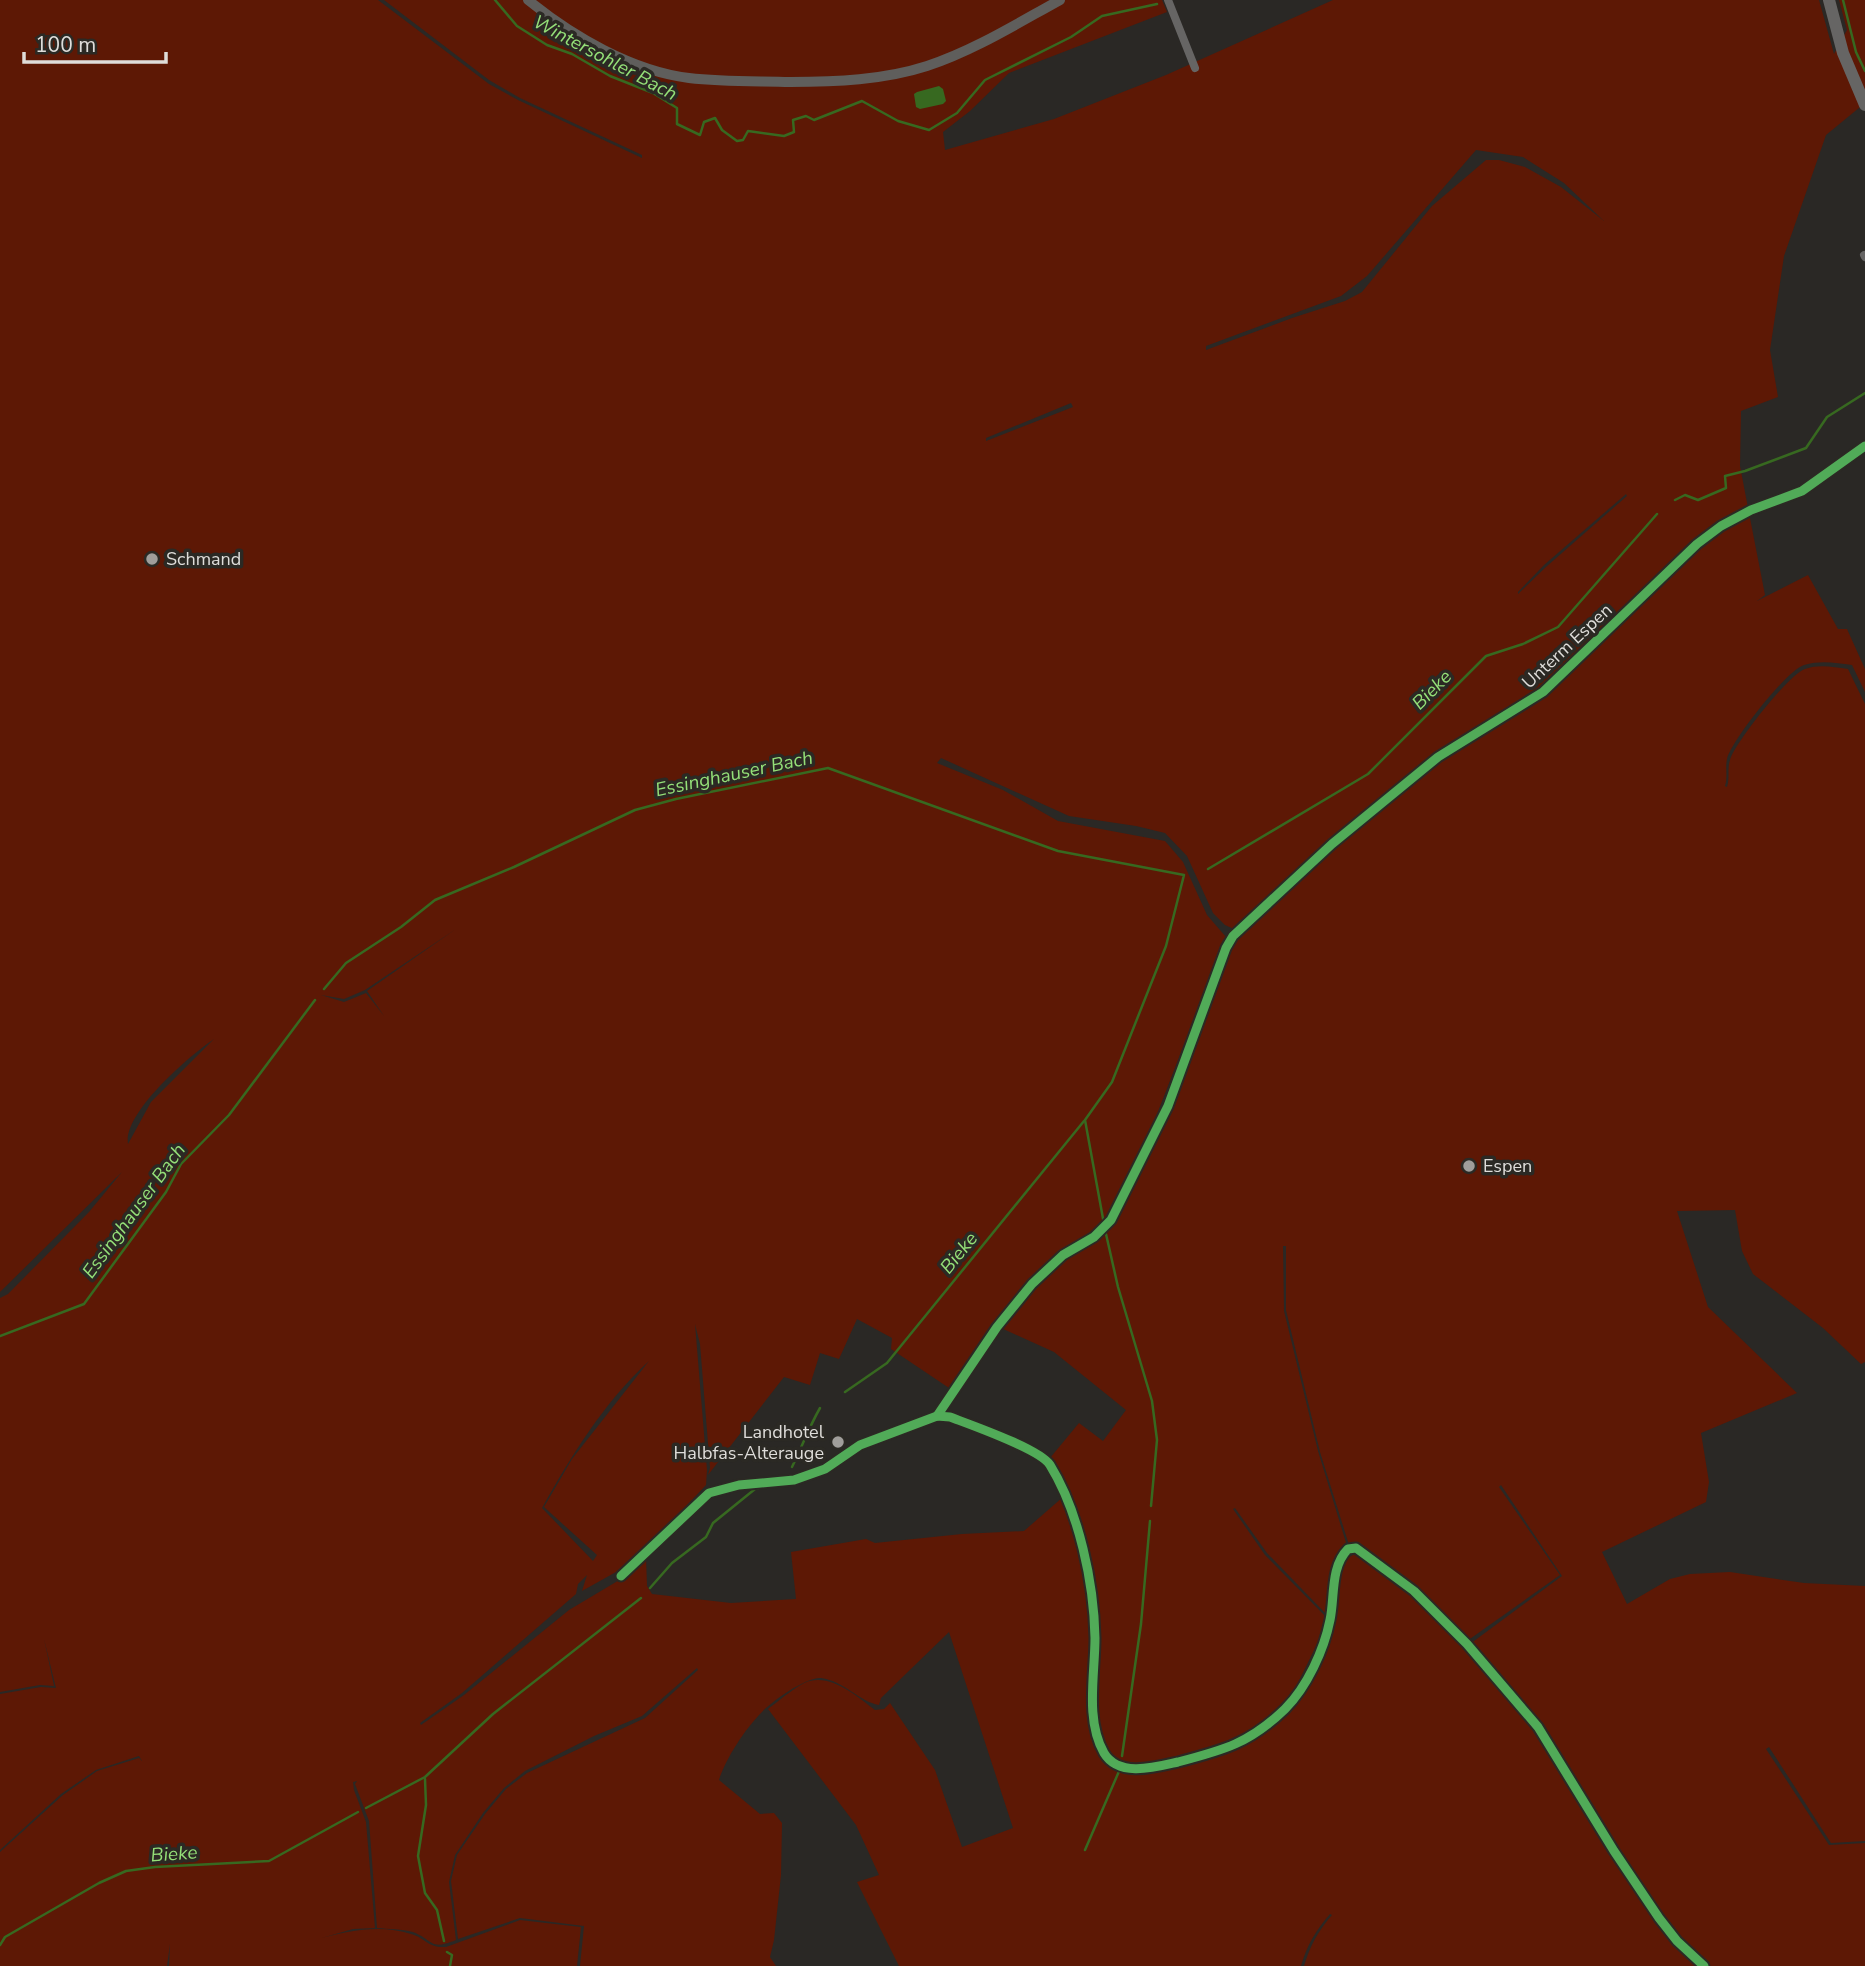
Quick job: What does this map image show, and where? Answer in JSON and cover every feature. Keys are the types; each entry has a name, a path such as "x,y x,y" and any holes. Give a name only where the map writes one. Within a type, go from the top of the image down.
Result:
{"main road":[{"path":"1829,0 1843,53 1865,105"}],"street":[{"path":"528,0 586,40 620,58 651,68 686,78 808,82 884,76 927,66 996,35 1060,0"},
{"path":"1168,0 1195,68"},
{"name":"Unterm Espen","path":"937,1416 997,1327 1032,1284 1048,1267 1094,1237 1111,1220 1168,1105 1226,948 1233,936 1332,844 1438,757 1542,692 1697,544 1721,526 1751,510 1802,491 1865,446"},
{"path":"621,1576 709,1493 739,1485 794,1480 825,1469 857,1446 937,1416 950,1418 1034,1452 1049,1462 1075,1519 1089,1579 1095,1637 1094,1713 1097,1733 1105,1755 1116,1763 1129,1768 1149,1769 1244,1742 1287,1707 1300,1690 1317,1657 1330,1621 1340,1559 1348,1549 1356,1548 1414,1591 1467,1644 1538,1727 1614,1851 1659,1918 1677,1941 1704,1966"}],"shaded area":[{"path":"0,0 378,0 489,84 642,158 642,155 520,98 489,80 384,0 1162,0 1167,12 1009,73 970,111 943,132 945,150 1054,119 1166,75 1333,0 1819,0 1834,54 1847,30 1839,0 1865,0 1865,103 1826,135 1784,256 1770,350 1778,397 1741,411 1740,466 1748,508 1716,524 1557,678 1526,701 1438,755 1236,930 1225,925 1213,913 1187,856 1165,833 1069,816 941,758 937,763 1003,790 1058,821 1165,841 1183,862 1207,915 1226,937 1138,1163 1109,1218 1094,1235 1047,1266 952,1390 891,1349 892,1338 857,1319 839,1359 820,1353 810,1385 784,1377 708,1475 710,1468 700,1344 695,1324 706,1485 647,1548 616,1572 582,1591 587,1575 578,1584 576,1594 462,1693 420,1723 421,1725 464,1695 569,1610 621,1579 646,1558 647,1586 652,1594 731,1603 796,1599 791,1552 866,1539 875,1543 1024,1531 1063,1497 1073,1519 1088,1580 1094,1637 1092,1713 1104,1755 1129,1770 1204,1757 1245,1745 1276,1723 1301,1695 1332,1619 1340,1567 1345,1559 1355,1554 1413,1592 1458,1636 1536,1730 1640,1892 1699,1966 1304,1966 1312,1945 1332,1915 1330,1914 1312,1938 1301,1966 899,1966 857,1882 879,1875 856,1825 768,1709 799,1686 767,1707 756,1719 726,1762 719,1780 760,1814 774,1813 782,1823 781,1875 770,1957 776,1966 580,1966 584,1926 520,1918 458,1939 451,1881 457,1855 506,1789 527,1773 645,1718 698,1670 697,1668 642,1716 594,1736 525,1771 504,1788 483,1813 455,1855 449,1882 456,1940 441,1945 413,1932 388,1929 411,1934 435,1946 446,1947 520,1920 581,1927 577,1966 169,1966 170,1944 167,1966 0,1966 0,1852 63,1795 97,1771 139,1758 142,1761 139,1756 96,1770 61,1794 0,1850 0,1694 41,1687 56,1688 44,1639 54,1686 40,1685 0,1692 0,1298 8,1294 89,1212 122,1172 0,1292","holes":["1476,150 1523,157 1564,183 1604,221 1561,187 1525,167 1499,160 1486,160 1432,206 1362,292 1345,301 1206,350 1206,346 1341,296 1367,276","1071,403 1073,407 986,441 986,438","1626,494 1627,496 1518,594 1544,565","456,929 367,991 384,1016 366,993 344,1002 321,995 344,999 365,990","214,1039 151,1102 128,1144 129,1131 146,1102 189,1058","649,1361 572,1459 544,1507 597,1555 593,1561 542,1508 577,1449 603,1411","949,1632 1013,1828 962,1847 935,1770 890,1703 884,1709 875,1710 836,1684 819,1680 801,1685 821,1678 829,1680 837,1683 865,1700 879,1705 881,1698","357,1781 355,1784 369,1821 377,1928 388,1929 352,1931 318,1939 353,1929 375,1928 366,1822 353,1782"]},
{"path":"939,86 943,89 946,101 943,104 920,109 916,107 914,94"},
{"path":"1749,513 1765,595 1757,601 1808,575 1838,629 1847,629 1865,669 1865,692 1852,665 1828,662 1804,665 1785,679 1738,737 1727,759 1725,786 1727,787 1729,763 1741,740 1787,683 1810,667 1848,669 1865,704 1865,1362 1861,1364 1823,1328 1753,1274 1742,1251 1735,1210 1677,1211 1708,1307 1797,1393 1701,1433 1709,1482 1706,1502 1602,1552 1627,1604 1670,1579 1690,1574 1730,1572 1804,1583 1865,1586 1865,1841 1831,1843 1769,1747 1766,1749 1829,1845 1865,1843 1865,1966 1709,1966 1680,1939 1642,1891 1544,1727 1509,1684 1470,1644 1562,1576 1501,1485 1499,1487 1560,1575 1467,1641 1396,1572 1380,1560 1349,1545 1320,1452 1286,1310 1286,1246 1283,1246 1284,1311 1318,1451 1347,1546 1337,1565 1327,1615 1267,1553 1235,1508 1233,1509 1265,1555 1326,1617 1321,1636 1295,1689 1271,1719 1244,1740 1149,1767 1117,1762 1107,1754 1099,1733 1096,1713 1096,1637 1077,1517 1050,1458 1079,1423 1103,1441 1126,1410 1054,1352 999,1327 1033,1285 1064,1257 1095,1240 1114,1224 1142,1171 1238,933 1333,847 1439,760 1527,708 1559,683 1599,642 1726,524"}],"waterway":[{"name":"Wintersohler Bach","path":"495,0 517,26 547,45 572,54 610,76 653,93 677,108 677,124 700,135 704,122 715,118 722,130 737,141 743,140 748,131 784,136 794,132 793,120 806,116 814,120 862,101 898,121 929,130 957,113 985,80 1071,37 1102,16 1157,4"},
{"name":"Bieke","path":"1843,0 1856,52 1865,71"},
{"name":"Bieke","path":"1675,500 1685,495 1698,500 1726,488 1725,476 1806,448 1827,417 1865,393"},
{"name":"Bieke","path":"1208,869 1368,774 1486,656 1523,644 1558,627 1657,514"},
{"name":"Essinghauser Bach","path":"324,989 346,963 401,927 435,900 514,867 635,810 828,768 1058,851 1184,875 1166,946 1112,1082 1085,1120 1104,1224"},
{"name":"Essinghauser Bach","path":"0,1336 84,1304 166,1192 181,1164 229,1115 315,1000"},
{"name":"Bieke","path":"845,1392 887,1363 1084,1121"},
{"path":"1106,1234 1118,1287 1152,1401 1157,1440 1151,1506"},
{"name":"Bieke","path":"792,1467 820,1408"},
{"name":"Bieke","path":"650,1588 672,1563 706,1537 713,1523 755,1489 762,1487"},
{"path":"1122,1756 1141,1624 1150,1521"},
{"name":"Bieke","path":"366,1808 425,1777 493,1714 641,1598"},
{"path":"1085,1850 1120,1769"},
{"path":"425,1779 426,1805 418,1856 425,1893 437,1910 444,1941"},
{"name":"Bieke","path":"0,1945 5,1937 99,1883 126,1871 269,1861 358,1812"},
{"path":"447,1952 452,1955 450,1966"}],"cycle path":[{"path":"937,1416 997,1327 1032,1284 1063,1255 1094,1237 1111,1220 1168,1106 1226,948 1233,936 1332,844 1438,757 1543,692 1697,544 1721,526 1751,510 1802,491 1865,446"},
{"path":"621,1576 709,1493 739,1485 794,1480 825,1469 860,1445 937,1416 950,1417 1004,1438 1033,1452 1050,1465 1077,1526 1088,1571 1095,1638 1092,1697 1098,1740 1111,1761 1119,1766 1138,1769 1178,1762 1236,1744 1260,1730 1285,1709 1307,1679 1324,1643 1338,1564 1348,1549 1356,1548 1414,1591 1467,1644 1538,1727 1614,1851 1659,1918 1677,1941 1704,1966"}],"place":[{"name":"Schmand","path":"152,559"},
{"name":"Espen","path":"1469,1166"},
{"name":"Landhotel Halbfas-Alterauge","path":"838,1442"}]}
